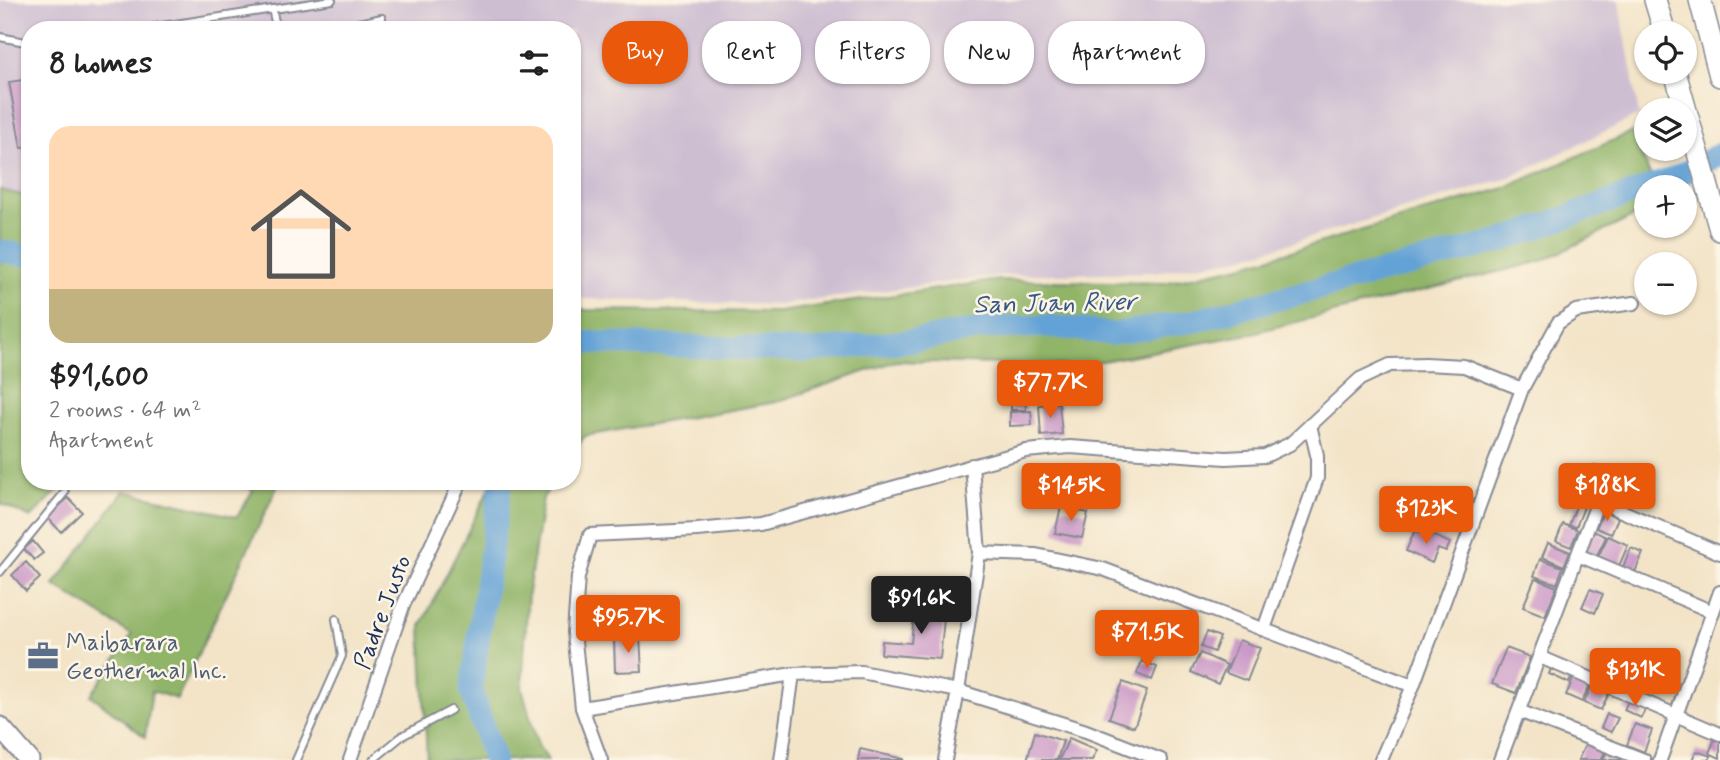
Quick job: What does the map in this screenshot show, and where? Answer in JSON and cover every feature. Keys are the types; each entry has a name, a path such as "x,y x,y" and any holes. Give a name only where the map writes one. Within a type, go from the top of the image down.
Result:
{"highway":[{"path":"1656,0 1662,21"},
{"path":"1700,0 1718,70"},
{"path":"1678,84 1720,230"},
{"path":"0,727 29,760"}],"street":[{"path":"1381,760 1413,686 1522,389 1558,323 1576,312 1634,303"},
{"path":"601,760 582,708 574,632 578,577 590,535 697,530 761,523 1026,451 1070,447 1226,458 1265,456 1290,444 1360,379 1390,365 1464,366 1522,389"},
{"path":"1264,629 1317,478 1317,455 1310,425"},
{"path":"945,760 979,553 972,465"},
{"name":"Padre Justo","path":"350,760 403,606 457,490"},
{"path":"1500,760 1598,501 1720,553"},
{"path":"979,553 1036,555 1103,569 1413,686"},
{"path":"1578,555 1713,612"},
{"path":"1660,760 1720,592"},
{"path":"1540,657 1720,734"},
{"path":"582,708 793,674 861,672 958,691 1086,731 1161,760"},
{"path":"781,760 793,674"},
{"path":"1520,711 1644,760"}],"lane":[{"path":"194,21 332,0"},
{"path":"272,9 275,21"},
{"path":"368,21 382,18"},
{"path":"0,37 21,41"},
{"path":"0,572 65,492"},
{"path":"296,760 342,656 336,619"},
{"path":"373,760 402,736 451,710"}],"shaded area":[{"path":"0,0 1619,0 1636,98 1634,117 1509,178 1240,258 1154,272 1002,275 778,305 585,299 581,298 581,21 21,21 21,195 0,190"}],"green space":[{"path":"1632,132 1634,161 1644,161 1650,175 1634,175 1634,216 1542,261 1244,335 1075,366 896,361 776,402 585,436 581,442 581,310 779,312 999,280 1164,283 1241,266 1505,188"},
{"path":"0,190 21,195 21,490 58,490 31,518 0,503"},
{"path":"253,490 276,490 177,699 152,691 145,737 91,695 132,635 54,585 124,491 237,517"},
{"path":"489,490 548,490 543,498 528,592 522,688 538,746 548,760 427,760 421,626"}],"building":[{"path":"21,80 21,148 9,82"},
{"path":"1025,399 1026,410 1011,410 1011,400"},
{"path":"1059,403 1062,434 1041,436 1039,405"},
{"path":"1031,411 1032,425 1010,426 1010,412"},
{"path":"1594,465 1616,473 1609,490 1587,482"},
{"path":"68,498 82,512 61,532 47,517"},
{"path":"1577,504 1584,507 1576,527 1569,525"},
{"path":"1061,507 1088,513 1082,538 1055,533"},
{"path":"1604,511 1618,518 1611,534 1596,528"},
{"path":"1563,524 1578,530 1571,547 1556,541"},
{"path":"1415,530 1450,543 1446,552 1438,549 1432,563 1406,551"},
{"path":"1594,531 1606,537 1596,557 1584,551"},
{"path":"1608,536 1628,545 1619,566 1598,557"},
{"path":"33,541 43,553 34,560 24,549"},
{"path":"1548,543 1570,552 1564,566 1542,557"},
{"path":"1631,548 1643,553 1635,572 1623,567"},
{"path":"1540,559 1563,567 1557,584 1534,576"},
{"path":"26,562 40,578 26,591 12,575"},
{"path":"1535,578 1557,587 1545,616 1523,607"},
{"path":"1590,589 1603,594 1595,613 1582,607"},
{"path":"915,606 945,609 940,659 881,654 882,641 911,643"},
{"path":"1207,632 1220,637 1214,652 1201,647"},
{"path":"640,637 642,671 615,672 614,638"},
{"path":"1239,640 1260,648 1247,681 1226,673"},
{"path":"1506,648 1530,657 1516,693 1492,684"},
{"path":"1200,653 1227,665 1218,684 1191,672"},
{"path":"1611,656 1656,674 1649,692 1612,677 1616,666 1609,663"},
{"path":"1142,661 1157,667 1152,680 1137,674"},
{"path":"1553,663 1574,672 1569,683 1549,674"},
{"path":"1576,673 1592,680 1582,702 1566,695"},
{"path":"1123,682 1147,691 1134,727 1109,718"},
{"path":"1593,682 1611,689 1601,710 1584,703"},
{"path":"1629,698 1647,706 1641,718 1624,710"},
{"path":"1607,714 1618,718 1611,732 1601,728"},
{"path":"1635,724 1652,730 1644,752 1627,745"},
{"path":"1035,732 1063,741 1057,760 1027,760"},
{"path":"1717,734 1720,735 1720,758 1709,753"},
{"path":"1069,738 1097,750 1092,760 1059,760"},
{"path":"1587,741 1606,750 1601,760 1578,760"},
{"path":"860,749 904,759 904,760 858,760"},
{"path":"1607,751 1622,758 1621,760 1603,760"},
{"path":"1696,751 1711,756 1709,760 1692,760"}],"waterway":[{"name":"San Juan River","path":"1680,175 1720,154"},
{"name":"San Juan River","path":"581,342 810,351 918,340 986,328 1049,326 1113,334 1194,321 1501,241 1634,193"},
{"name":"San Juan River","path":"0,251 21,254"},
{"path":"494,760 471,690 500,490"}],"place":[{"name":"Maibarara Geothermal Inc.","path":"43,656"}]}
